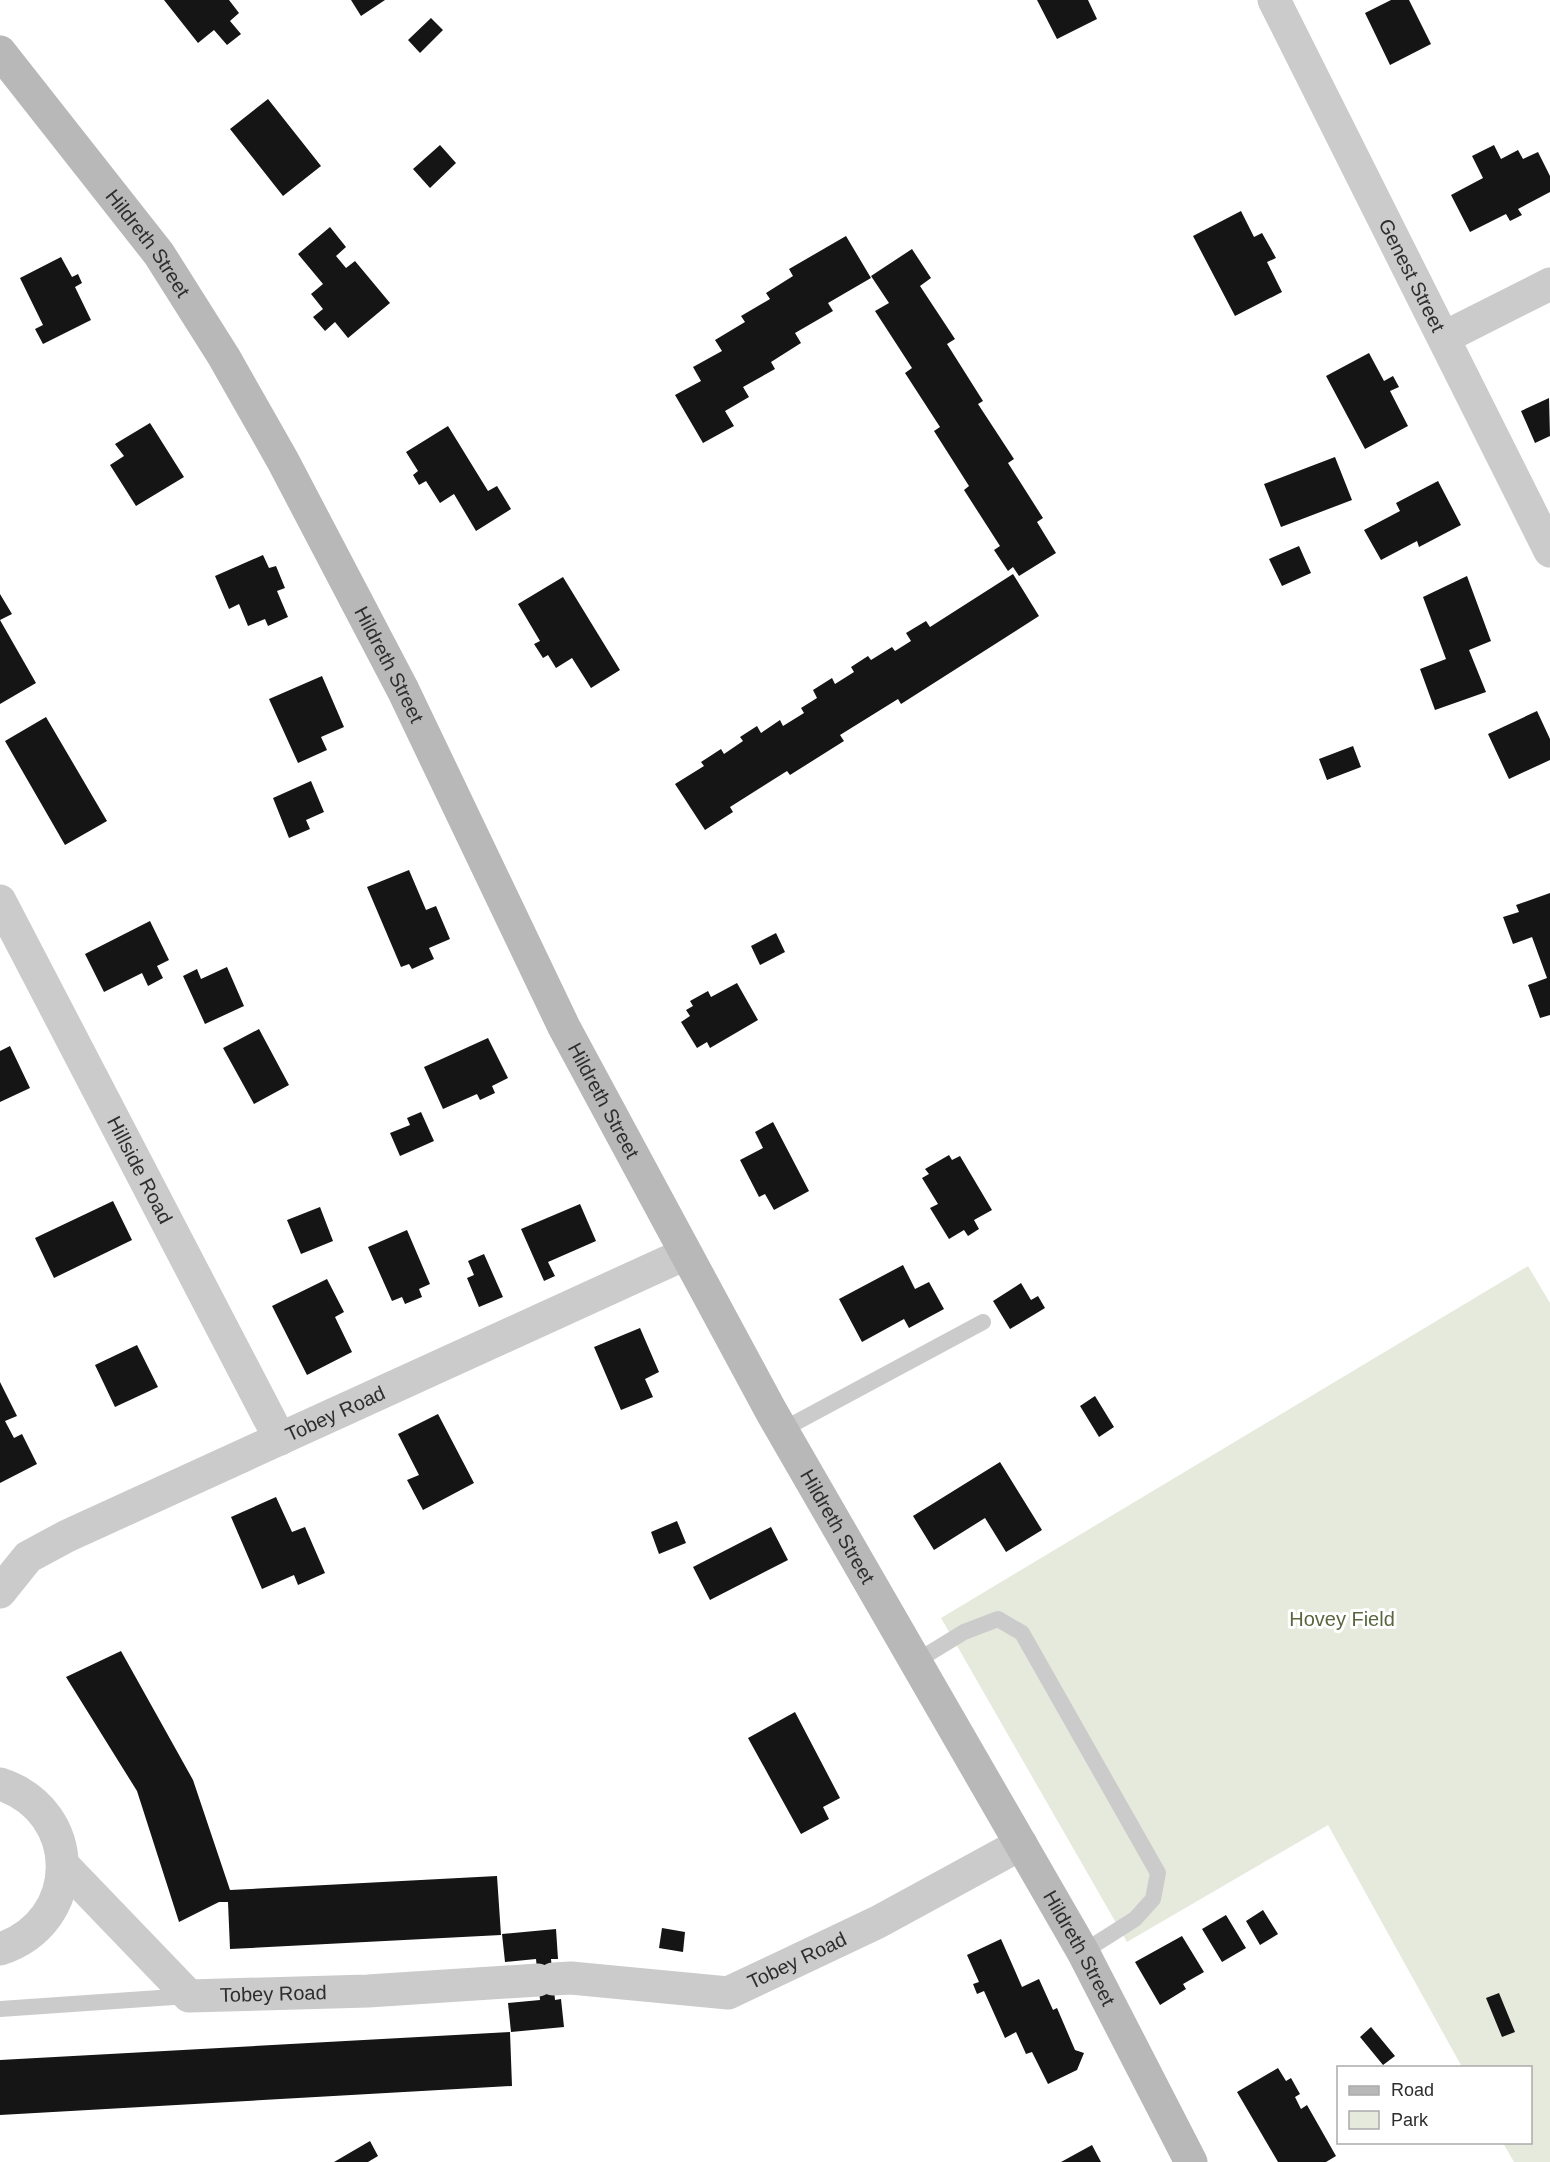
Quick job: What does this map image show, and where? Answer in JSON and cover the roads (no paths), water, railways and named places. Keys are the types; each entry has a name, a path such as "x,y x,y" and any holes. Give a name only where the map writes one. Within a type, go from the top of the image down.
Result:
{"street":[{"name":"Genest Street","path":"1274,0 1550,551"},
{"name":"Hildreth Street","path":"0,52 159,254 224,357 283,460 403,690 564,1027 685,1254 782,1430 1083,1952 1191,2162"},
{"path":"1444,337 1550,284"},
{"name":"Hillside Road","path":"0,901 280,1439"},
{"name":"Tobey Road","path":"1,1586 28,1557 57,1541 685,1254"},
{"path":"0,1784 23,1794 44,1813 58,1838 63,1865 59,1893 46,1918 25,1938 0,1949"},
{"name":"Tobey Road","path":"189,1996 368,1991 571,1978 728,1993 878,1922 1021,1844"},
{"path":"63,1865 189,1996"}],"lane":[{"path":"782,1430 983,1322"},
{"path":"915,1662 963,1632 998,1619 1022,1633 1158,1873 1153,1899 1135,1919 1083,1952"},
{"path":"0,2009 189,1996"}],"park label":[{"name":"Hovey Field","path":"1342,1619"}]}
